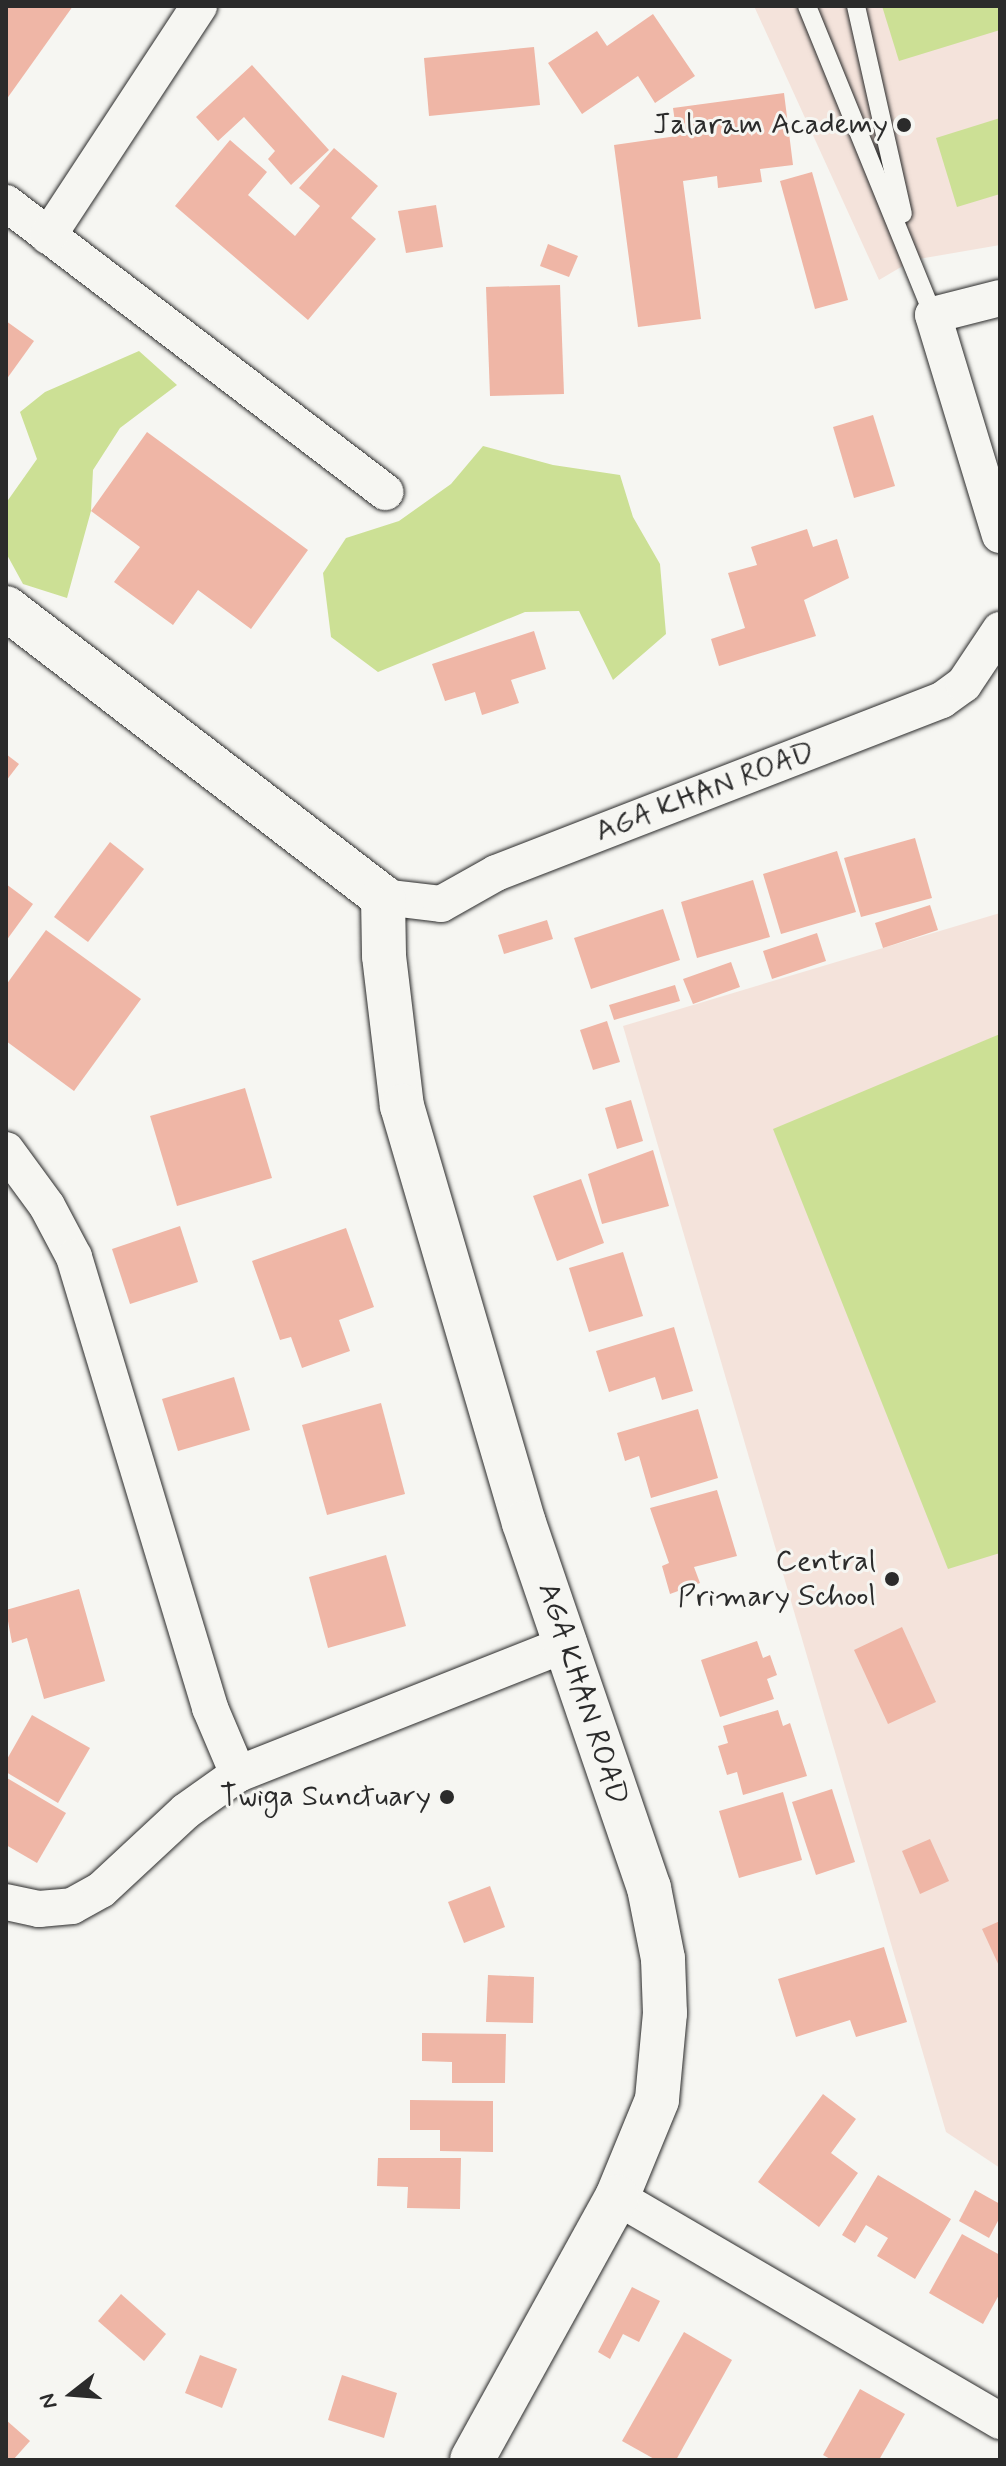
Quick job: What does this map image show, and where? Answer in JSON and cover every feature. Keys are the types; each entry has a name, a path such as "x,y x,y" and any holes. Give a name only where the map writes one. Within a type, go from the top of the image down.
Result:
{"street":[{"path":"48,236 199,6"},
{"path":"6,203 385,492"},
{"path":"1000,298 933,315 1000,535"},
{"path":"6,608 383,897"},
{"name":"AGA KHAN ROAD","path":"472,2460 617,2197 657,2100 665,2013 663,1959 649,1888 599,1752 569,1643 524,1523 402,1106 384,956 383,897 441,904 496,873 942,700 964,684 994,646"},
{"path":"6,1150 39,1194 74,1257 210,1708 238,1774"},
{"path":"6,1902 39,1909 72,1906 101,1890 186,1811 238,1774 569,1643"},
{"path":"617,2197 1000,2421"}],"lane":[{"path":"807,6 933,315"},
{"path":"856,6 913,260"}],"shaded area":[{"name":"Jalaram Academy","path":"754,6 1000,6 1000,245 913,260 879,280"},
{"name":"Central Primary School","path":"1000,913 1000,2168 946,2132 623,1026"}],"green space":[{"path":"882,6 1000,6 1000,30 899,61"},
{"path":"1000,118 1000,194 957,207 936,138"},
{"path":"139,351 177,385 120,428 93,470 91,511 67,598 23,584 6,553 6,503 37,459 20,412 45,392"},
{"path":"483,446 553,465 620,475 633,517 660,564 666,634 613,680 579,611 525,612 378,672 331,637 323,573 346,538 399,521 451,484"},
{"path":"1000,1034 1000,1553 948,1569 773,1129"}],"building":[{"path":"6,6 73,6 6,100"},
{"path":"653,14 695,76 655,103 638,76 582,114 548,63 597,31 607,46"},
{"path":"534,47 540,105 429,116 424,58"},
{"path":"252,65 329,150 291,185 268,159 275,151 244,117 218,141 196,117"},
{"path":"784,93 793,165 760,169 762,182 718,188 717,176 683,181 701,319 638,327 614,145 677,136 673,108"},
{"path":"230,140 267,172 248,195 295,236 320,206 299,188 334,148 378,186 351,218 376,239 308,320 175,206"},
{"path":"812,172 848,300 815,309 780,181"},
{"path":"436,205 443,247 406,253 398,211"},
{"path":"548,244 578,256 569,277 540,266"},
{"path":"560,285 564,394 490,396 486,287"},
{"path":"6,321 34,341 6,380"},
{"path":"873,415 895,486 854,498 833,427"},
{"path":"147,432 308,550 251,629 198,590 173,625 114,582 140,547 91,511"},
{"path":"807,529 813,547 837,539 849,578 804,600 816,636 719,666 711,639 745,628 728,573 757,565 751,547"},
{"path":"534,631 546,669 511,680 519,703 482,715 475,692 445,701 432,664"},
{"path":"6,754 19,764 6,781"},
{"path":"915,838 932,898 861,917 844,858"},
{"path":"110,842 144,869 88,942 54,917"},
{"path":"837,851 856,912 781,934 763,874"},
{"path":"753,880 770,937 697,958 681,902"},
{"path":"6,884 33,904 6,941"},
{"path":"930,905 938,930 883,948 875,923"},
{"path":"663,909 680,960 591,989 574,938"},
{"path":"547,920 553,939 504,954 498,935"},
{"path":"46,930 141,999 74,1091 6,1041 6,985"},
{"path":"817,933 826,961 772,979 763,951"},
{"path":"731,962 740,987 693,1004 683,979"},
{"path":"675,985 680,1001 614,1020 609,1005"},
{"path":"607,1021 620,1062 593,1070 580,1030"},
{"path":"245,1088 272,1178 177,1206 150,1116"},
{"path":"631,1100 643,1141 617,1149 605,1108"},
{"path":"653,1150 669,1206 602,1224 588,1174"},
{"path":"581,1179 604,1243 557,1261 533,1196"},
{"path":"180,1226 198,1282 130,1304 112,1249"},
{"path":"346,1228 374,1307 339,1320 350,1351 302,1368 291,1337 280,1340 252,1261"},
{"path":"623,1252 643,1316 589,1332 569,1268"},
{"path":"674,1327 693,1391 662,1400 655,1377 609,1392 596,1351"},
{"path":"234,1377 250,1430 178,1451 162,1399"},
{"path":"381,1403 405,1494 327,1515 302,1425"},
{"path":"698,1409 718,1478 651,1498 639,1456 625,1461 617,1433"},
{"path":"717,1490 737,1556 694,1567 700,1583 670,1594 662,1566 669,1563 650,1508"},
{"path":"386,1555 406,1626 328,1648 309,1577"},
{"path":"79,1589 105,1681 44,1699 27,1638 12,1643 6,1610"},
{"path":"902,1627 936,1702 888,1724 854,1650"},
{"path":"757,1641 763,1658 770,1655 777,1675 767,1679 774,1699 720,1717 701,1660"},
{"path":"778,1710 783,1726 790,1723 807,1776 743,1795 737,1772 727,1775 718,1746 728,1743 723,1726"},
{"path":"32,1715 90,1748 58,1803 6,1772 6,1761"},
{"path":"7,1778 66,1813 37,1863 6,1845"},
{"path":"832,1789 855,1862 816,1875 792,1802"},
{"path":"783,1792 802,1860 739,1878 719,1811"},
{"path":"930,1839 949,1881 920,1894 902,1851"},
{"path":"490,1886 505,1927 464,1943 448,1902"},
{"path":"1000,1921 1000,1968 982,1929"},
{"path":"884,1947 907,2022 856,2037 850,2020 796,2037 778,1979"},
{"path":"488,1975 534,1977 533,2023 486,2022"},
{"path":"422,2033 506,2034 505,2083 452,2083 452,2062 422,2061"},
{"path":"823,2094 856,2119 831,2153 858,2173 819,2227 758,2182"},
{"path":"410,2100 493,2101 493,2152 440,2151 440,2130 410,2130"},
{"path":"378,2158 461,2158 460,2209 407,2208 408,2187 377,2186"},
{"path":"878,2175 951,2219 915,2279 877,2256 888,2238 866,2225 855,2243 842,2235"},
{"path":"975,2190 1000,2204 1000,2217 989,2238 959,2221"},
{"path":"962,2234 1000,2255 1000,2293 983,2324 929,2293"},
{"path":"632,2287 660,2301 639,2342 623,2334 610,2359 598,2352"},
{"path":"121,2294 166,2334 144,2361 98,2321"},
{"path":"684,2332 732,2360 676,2460 656,2460 622,2441"},
{"path":"200,2355 237,2369 222,2408 185,2393"},
{"path":"342,2375 397,2393 384,2438 328,2420"},
{"path":"860,2389 905,2414 879,2460 832,2460 823,2455"},
{"path":"6,2420 30,2441 13,2460 6,2460"}],"place":[{"name":"Jalaram Academy","path":"904,125"},
{"name":"Central Primary School","path":"892,1579"},
{"name":"Twiga Sunctuary","path":"447,1797"}]}
